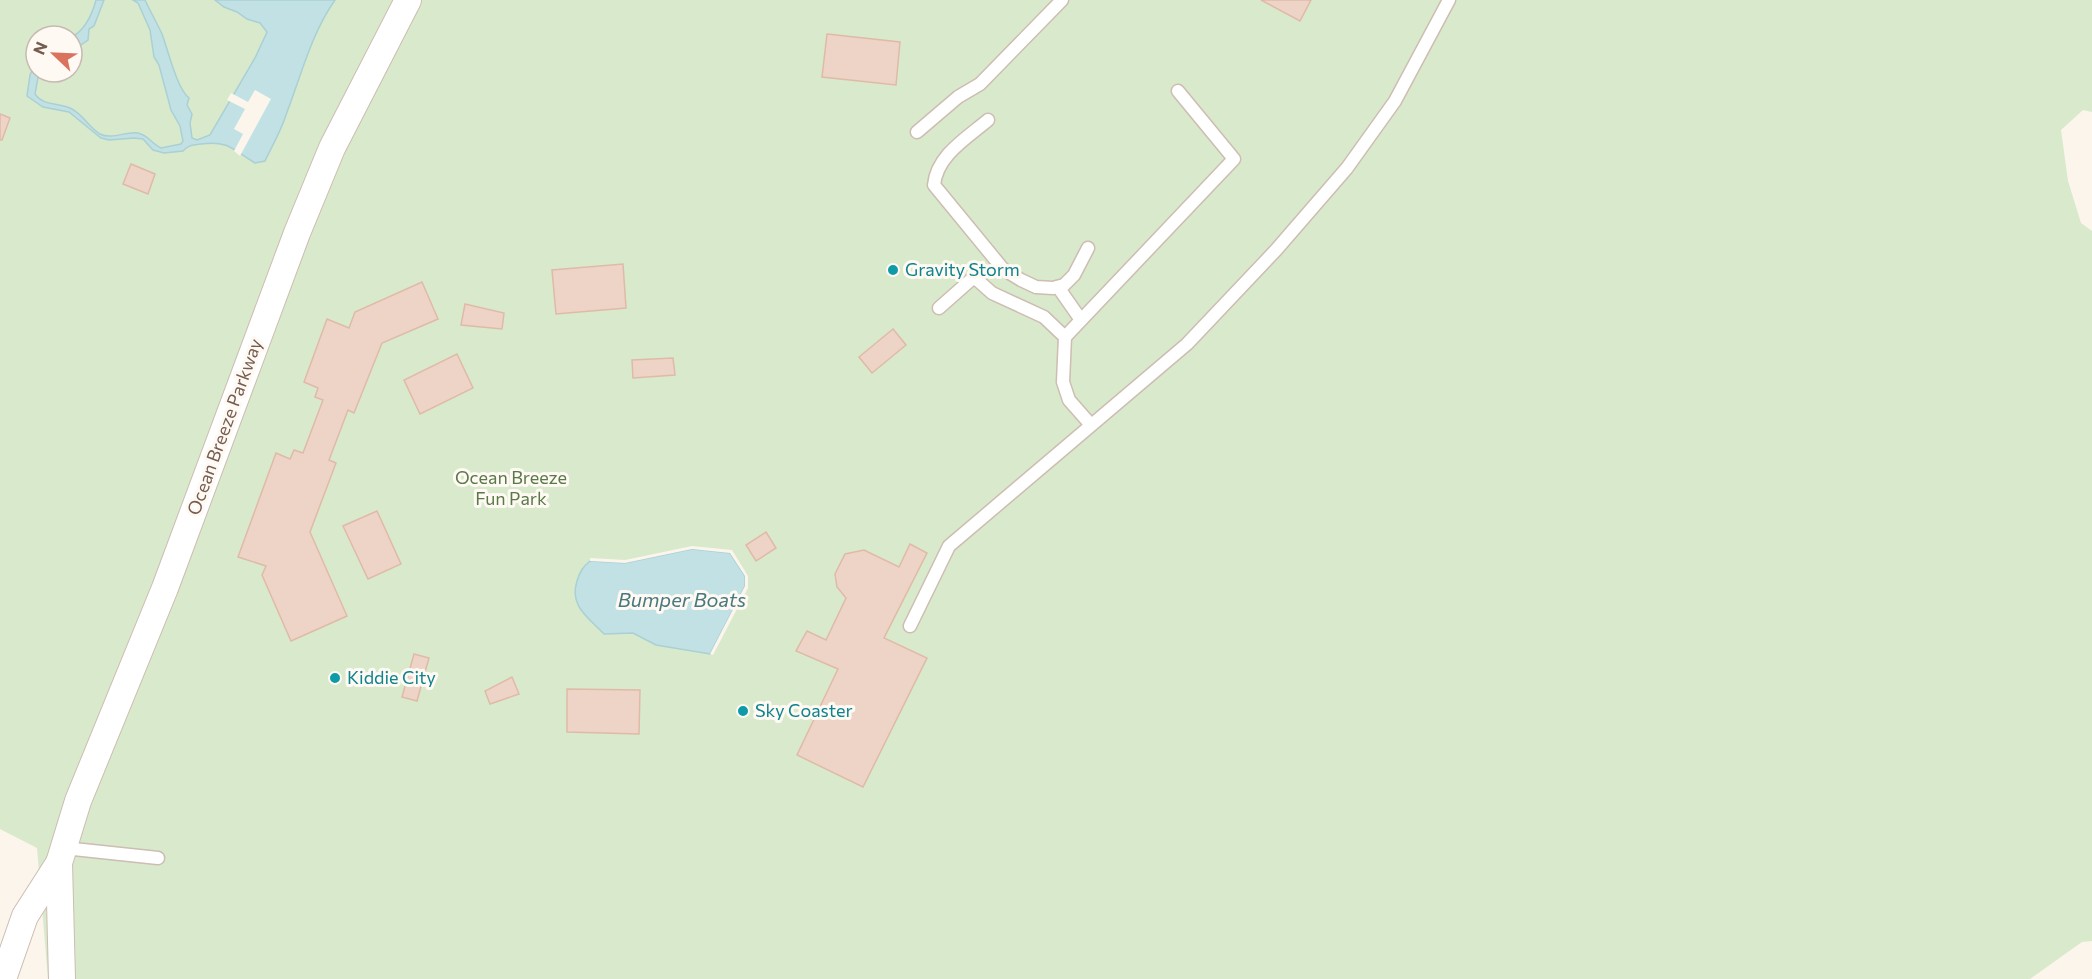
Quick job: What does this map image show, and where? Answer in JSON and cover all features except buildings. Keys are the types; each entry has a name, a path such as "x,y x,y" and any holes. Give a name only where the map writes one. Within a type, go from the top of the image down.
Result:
{"street":[{"name":"Ocean Breeze Parkway","path":"3,979 25,916 61,855 78,801 165,588 297,233 332,148 408,0"},
{"name":"Ocean Breeze Parkway","path":"61,855 62,979"}],"lane":[{"path":"917,132 957,97 980,84 1062,0"},
{"path":"910,626 949,546 1187,344 1276,250 1347,168 1395,101 1449,0"},
{"path":"1091,425 1069,400 1063,382 1065,337 1234,159 1178,91"},
{"path":"988,120 940,164 935,174 934,185 1003,269 1021,280 1036,286 1065,285 1074,275 1088,248"},
{"path":"939,308 974,277 992,293 1044,317 1065,337"},
{"path":"1058,287 1081,320"},
{"path":"61,855 158,858"}],"green space":[{"name":"Ocean Breeze Fun Park","path":"0,0 2092,0 2092,112 2083,110 2061,130 2068,181 2081,223 2092,231 2092,941 2082,942 2030,979 48,979 37,848 0,829"}],"water":[{"path":"96,0 104,0 94,26 89,29 88,40 84,43 84,26 93,11"},
{"path":"133,0 145,0 162,34 177,78 189,98 187,105 192,114 190,123 192,138 197,140 210,135 255,58 267,32 260,23 247,19 215,0 335,0 319,27 284,121 265,161 255,163 230,147 218,143 193,145 183,151 164,153 153,150 143,139 109,140 101,138 69,112 43,107 27,96 29,84 37,84 35,94 39,98 47,103 72,109 105,136 138,133 161,148 181,144 183,141 180,126 171,110 159,65 154,57 150,30 138,3"},
{"name":"Bumper Boats","path":"692,549 730,553 745,576 745,586 710,654 656,645 633,633 604,634 586,616 578,604 575,590 577,581 579,574 590,561 625,563"}],"pier":[{"path":"255,90 271,99 240,156 234,151 243,134 234,129 245,109 227,100 231,93 248,102"},
{"path":"692,546 732,550 748,576 748,588 713,655 710,654 745,586 745,576 730,553 692,549 625,563 590,561 590,558 625,560"}],"place":[{"name":"Gravity Storm","path":"893,270"},
{"name":"Kiddie City","path":"335,678"},
{"name":"Sky Coaster","path":"743,711"}]}
